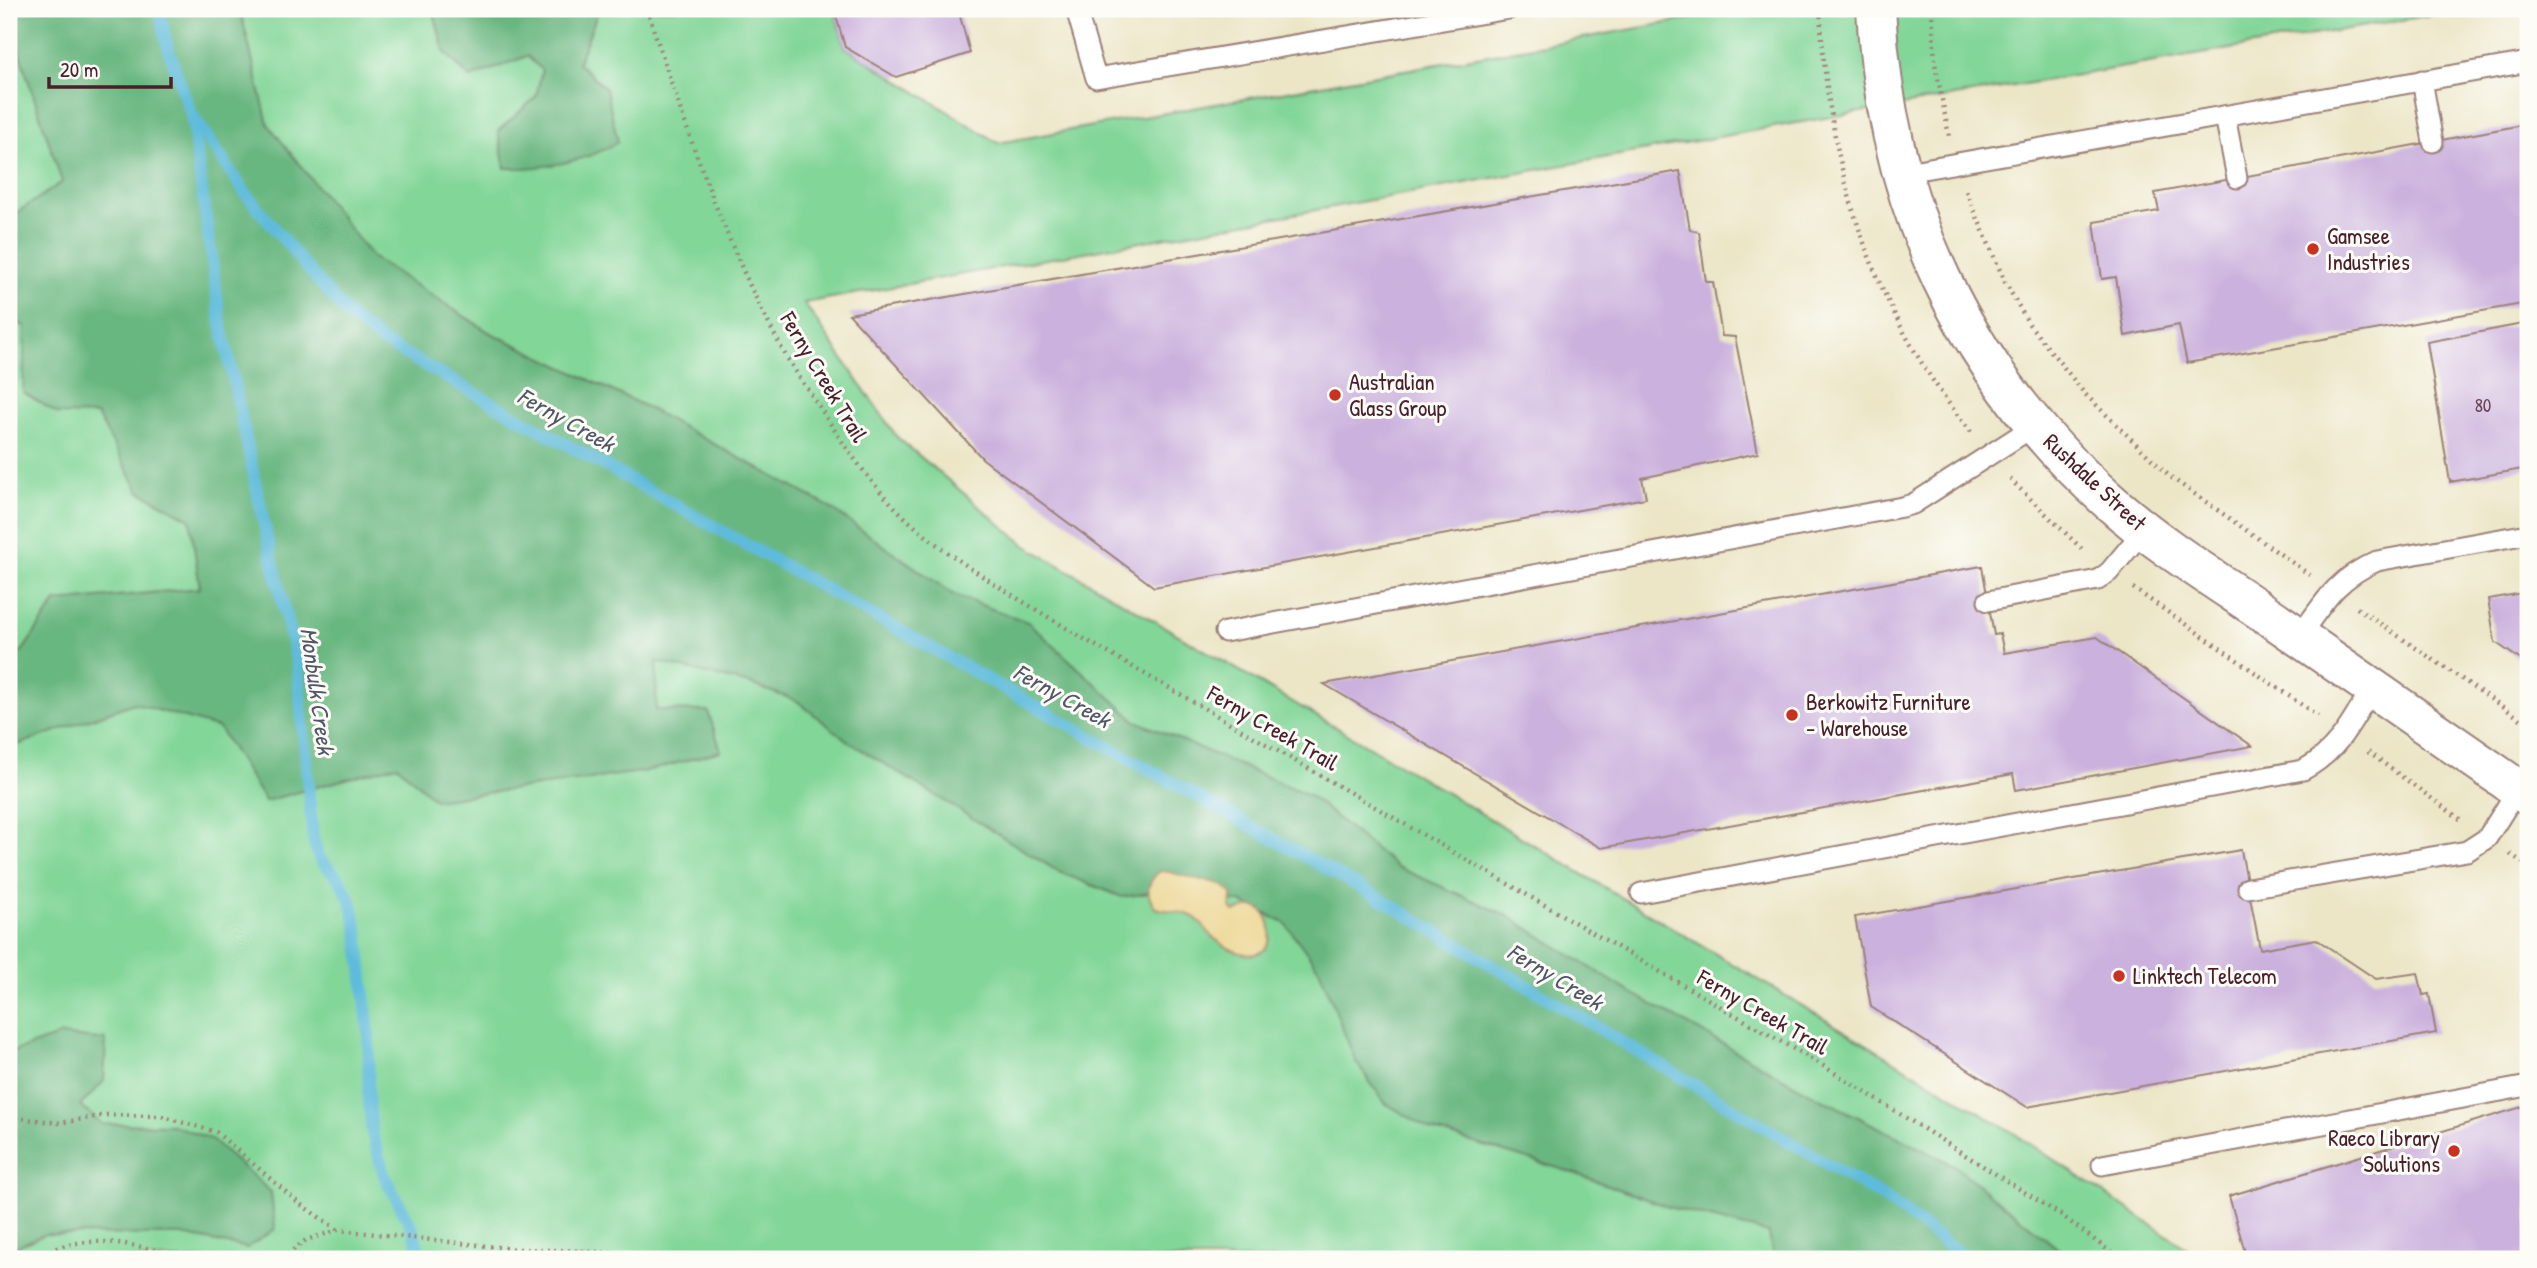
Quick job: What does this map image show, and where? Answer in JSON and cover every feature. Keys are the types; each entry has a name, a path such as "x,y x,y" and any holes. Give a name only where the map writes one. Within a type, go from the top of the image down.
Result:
{"street":[{"name":"Rushdale Street","path":"1876,9 1880,78 1901,173 1930,257 1956,309 1990,363 2036,425 2070,464 2144,530 2523,792"}],"lane":[{"path":"1076,9 1096,78 1509,9"},
{"path":"1901,173 2528,62"},
{"path":"2422,80 2432,142"},
{"path":"2225,116 2236,178"},
{"path":"1225,632 1902,507 1913,504 2036,425"},
{"path":"1988,601 2098,580 2109,572 2144,530"},
{"path":"2299,637 2332,590 2361,568 2376,561 2528,534"},
{"path":"1641,893 2303,770 2316,763 2340,741 2372,688"},
{"path":"2248,888 2467,851 2487,838 2523,792"},
{"path":"2102,1165 2528,1086"}],"path":[{"name":"Ferny Creek Trail","path":"646,9 690,140 733,245 779,344 849,454 886,498 926,536 1086,640 1825,1068 2061,1215 2120,1259"},
{"path":"1932,9 1939,90 1957,163 1981,229 2023,314 2057,363 2169,477 2528,724"},
{"path":"9,1116 60,1123 106,1115 160,1116 216,1132 300,1204 338,1230"},
{"path":"282,1259 306,1240 338,1230 515,1249 586,1251 682,1259"},
{"path":"38,1259 67,1246 118,1242 179,1259"},
{"path":"514,1259 515,1249"}],"green space":[{"path":"9,9 834,9 845,47 998,143 1745,9 2466,9 1790,124 804,303 897,437 1025,545 1412,772 2006,1128 2186,1248 2196,1259 9,1259"},
{"path":"9,9 240,9 268,124 373,258 489,332 644,406 826,505 954,595 1028,622 1136,721 1309,795 1397,867 1508,916 1623,988 1812,1094 1954,1165 2071,1259 1773,1259 1769,1233 1668,1207 1571,1172 1431,1130 1385,1103 1356,1062 1319,969 1285,923 1241,902 1215,899 1177,889 1122,897 1059,872 849,742 797,701 750,684 657,662 656,710 708,711 721,751 648,771 435,800 397,765 265,801 219,728 134,703 9,748 9,652 21,653 56,602 200,588 190,519 139,491 97,415 58,414 23,392 25,326 9,319 9,218 62,182 21,58"},
{"path":"433,9 599,9 578,63 606,89 618,142 592,155 564,163 505,168 498,131 536,97 542,70 527,56 470,78 444,51"},
{"path":"61,1035 106,1040 104,1081 80,1106 102,1124 173,1125 211,1139 271,1192 275,1229 247,1248 182,1235 45,1234 9,1250 9,1053"}],"sand":[{"path":"1160,871 1223,886 1232,894 1231,908 1234,912 1249,907 1260,910 1268,919 1271,932 1265,949 1260,953 1240,953 1215,939 1192,916 1155,908 1148,888"}],"building":[{"path":"834,9 958,9 970,53 896,77 845,47"},
{"name":"Gamsee Industries","path":"2528,124 2528,303 2187,363 2179,325 2125,336 2116,277 2102,279 2094,222 2159,211 2155,193"},
{"name":"Australian Glass Group","path":"1680,171 1690,230 1699,232 1706,282 1713,282 1722,336 1735,337 1758,453 1642,478 1646,498 1154,587 983,459 849,314"},
{"name":"Gamsee Industries","path":"2528,323 2528,468 2450,482 2427,342"},
{"name":"Berkowitz Furniture - Warehouse","path":"1982,566 1994,635 2000,634 2004,653 2097,637 2252,746 2016,790 2013,774 1601,848 1324,684"},
{"path":"2528,592 2528,665 2495,642 2488,599"},
{"name":"Linktech Telecom","path":"2241,850 2260,949 2316,939 2376,979 2418,973 2423,995 2429,994 2436,1033 2027,1107 1871,1007 1855,917"},
{"name":"Raeco Library Solutions","path":"2528,1105 2528,1259 2247,1259 2229,1196"}],"waterway":[{"name":"Monbulk Creek","path":"159,9 168,49 191,113 220,318 297,663 313,839 319,858 339,879 351,901 358,931 369,1035 368,1095 372,1133 385,1178 412,1227 422,1259"},
{"name":"Ferny Creek","path":"191,113 243,190 306,267 348,315 383,342 1381,899 1886,1199 1967,1259"}],"place":[{"name":"Gamsee Industries","path":"2313,249"},
{"name":"Australian Glass Group","path":"1335,395"},
{"name":"Berkowitz Furniture - Warehouse","path":"1792,715"},
{"name":"Linktech Telecom","path":"2119,976"},
{"name":"Raeco Library Solutions","path":"2454,1151"}]}
